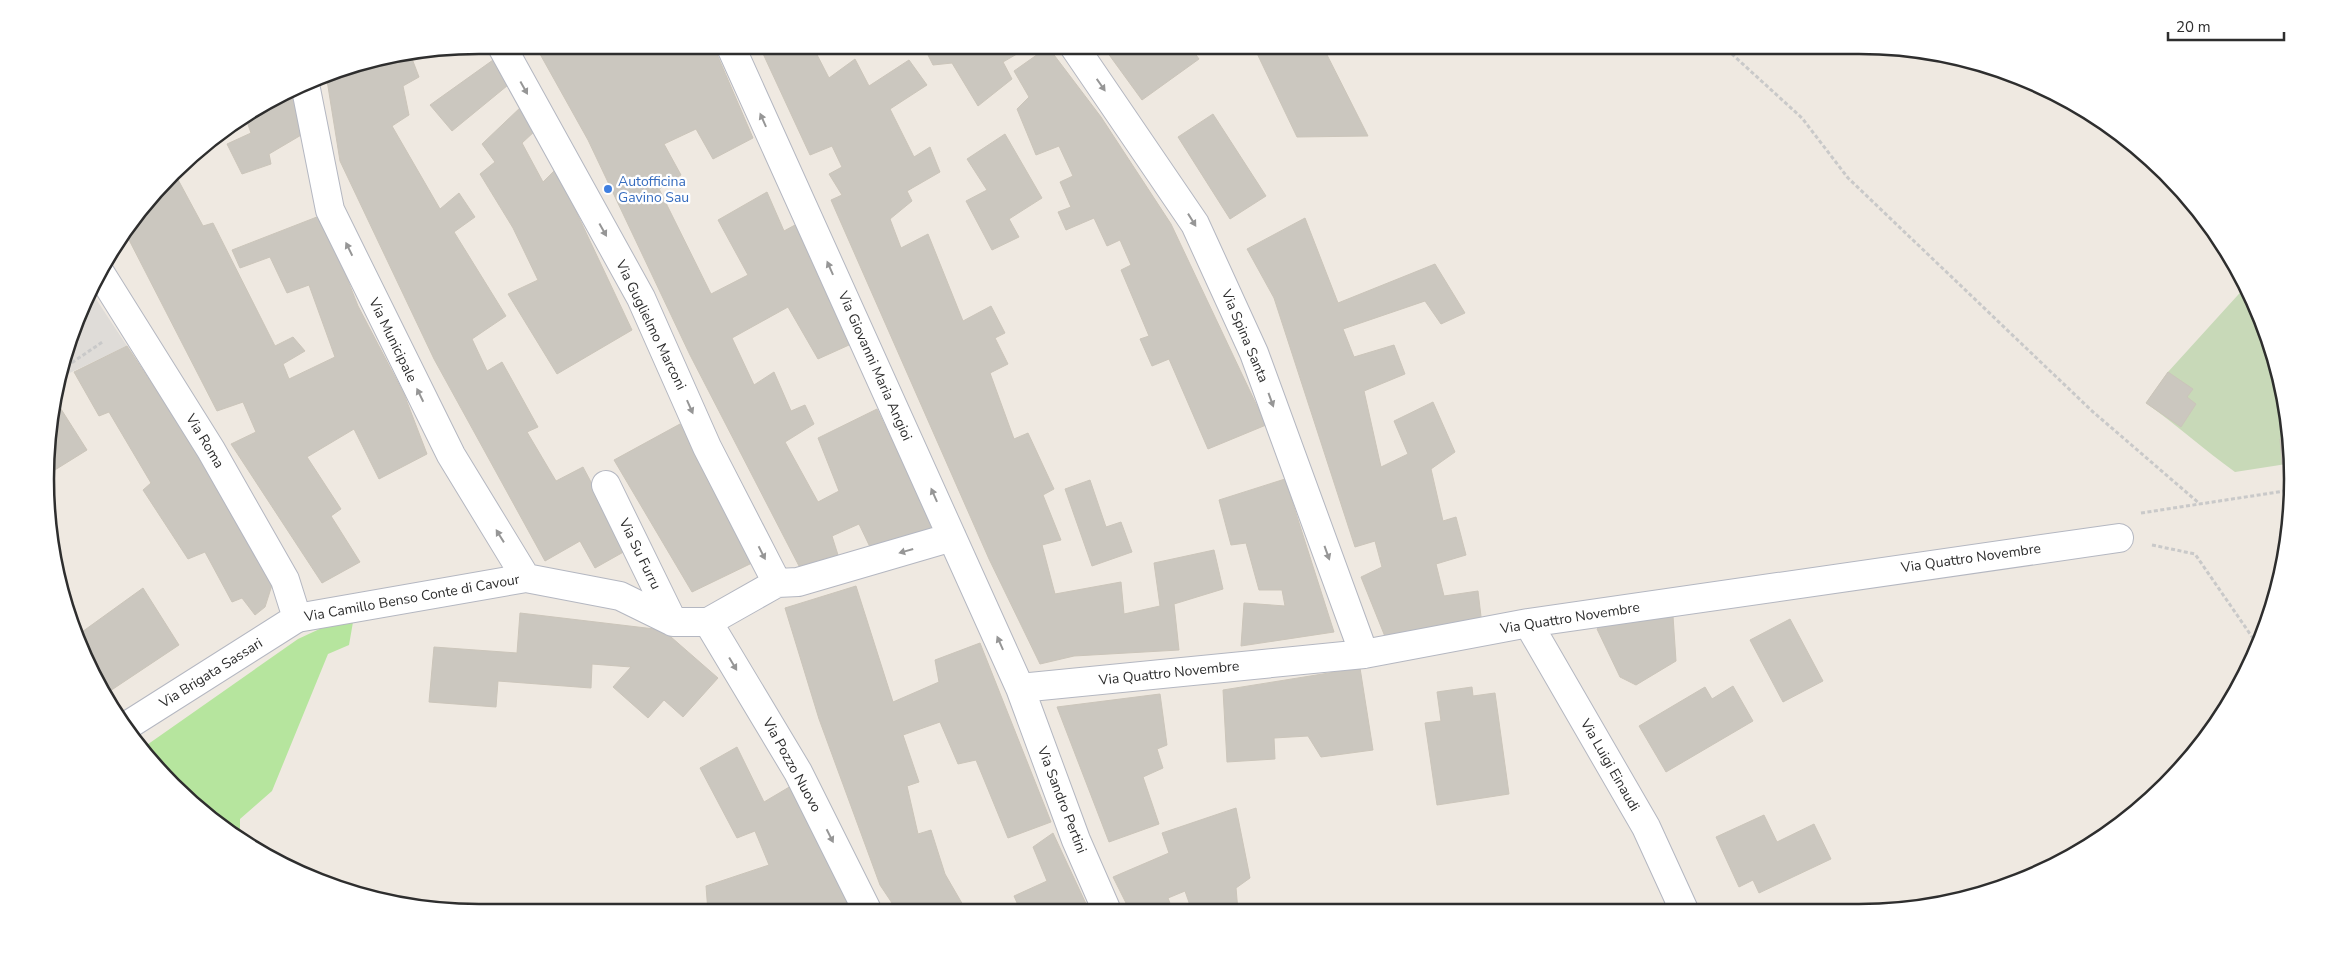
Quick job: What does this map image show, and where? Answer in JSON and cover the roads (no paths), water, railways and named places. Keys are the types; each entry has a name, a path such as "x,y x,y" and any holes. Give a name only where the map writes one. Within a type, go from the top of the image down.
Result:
{"street":[{"name":"Via Guglielmo Marconi","path":"506,54 641,298 708,447 777,583"},
{"name":"Via Giovanni Maria Angioi","path":"734,54 1020,688"},
{"name":"Via Spina Santa","path":"1079,54 1195,224 1254,353 1364,654"},
{"name":"Via Municipale","path":"305,91 330,210 450,455 526,578"},
{"name":"Via Roma","path":"104,279 211,450 285,580 297,618"},
{"name":"Via Su Furru","path":"606,485 673,622"},
{"name":"Via Camillo Benso Conte di Cavour","path":"297,618 526,578 620,596 673,622 708,622 777,583 798,582 952,537"},
{"name":"Via Quattro Novembre","path":"1020,688 1364,654 1528,624 2120,538"},
{"name":"Via Brigata Sassari","path":"131,723 297,618"},
{"name":"Via Pozzo Nuovo","path":"708,622 798,772 864,904"},
{"name":"Via Luigi Einaudi","path":"1528,624 1646,828 1681,904"},
{"name":"Via Sandro Pertini","path":"1020,688 1076,840 1104,904"}],"place":[{"name":"Autofficina Gavino Sau","path":"608,189"}]}
